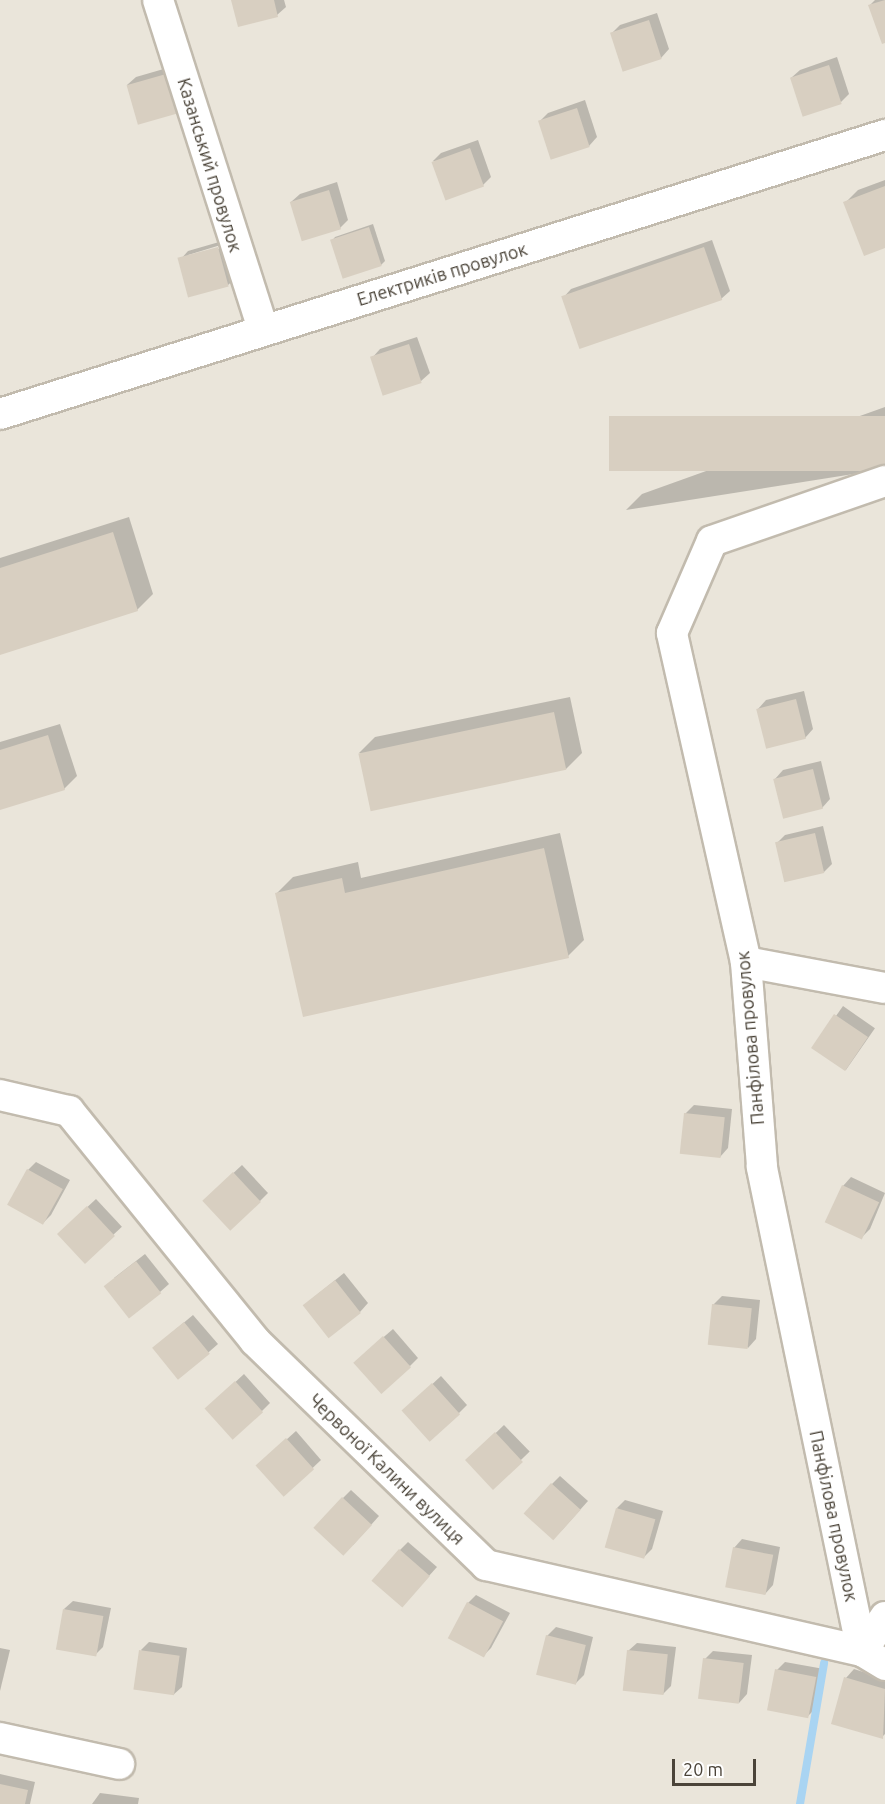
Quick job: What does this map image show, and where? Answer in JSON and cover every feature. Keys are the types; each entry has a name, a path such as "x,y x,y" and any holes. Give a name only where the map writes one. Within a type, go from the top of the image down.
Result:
{"street":[{"name":"Казанський провулок","path":"158,0 262,330"},
{"name":"Електриків провулок","path":"0,414 885,135"},
{"name":"Панфілова провулок","path":"873,1658 762,1166 746,962 672,633 712,542 885,481"},
{"path":"746,962 885,988"},
{"name":"Червоної Калини вулиця","path":"0,1095 69,1111 255,1341 486,1565 873,1658"},
{"path":"873,1658 885,1617"},
{"path":"0,1738 119,1764"}],"shaded area":[{"path":"0,0 885,0 885,1804 0,1804"}],"building":[{"path":"231,0 274,0 278,17 238,27"},
{"path":"885,0 885,43 882,44 868,5"},
{"path":"649,20 662,59 623,72 610,33"},
{"path":"829,65 842,104 803,117 790,78"},
{"path":"166,74 177,113 138,125 127,85"},
{"path":"577,108 590,147 551,160 538,121"},
{"path":"470,148 484,187 445,201 431,162"},
{"path":"885,186 885,248 864,256 843,202"},
{"path":"329,190 341,229 302,241 290,202"},
{"path":"369,227 382,266 343,279 330,240"},
{"path":"218,247 229,287 188,297 177,258"},
{"path":"704,247 722,300 579,349 561,296"},
{"path":"409,344 422,383 383,396 370,357"},
{"path":"609,416 885,416 885,471 609,471"},
{"path":"113,532 138,611 0,655 0,568"},
{"path":"796,699 806,739 766,749 756,709"},
{"path":"554,712 566,770 371,811 358,754"},
{"path":"48,735 65,790 0,810 0,750"},
{"path":"813,769 823,809 783,819 773,779"},
{"path":"815,833 824,873 784,882 775,842"},
{"path":"544,848 569,958 303,1017 275,893 342,878 345,893"},
{"path":"834,1014 868,1037 845,1071 811,1048"},
{"path":"684,1113 725,1117 720,1158 680,1154"},
{"path":"27,1169 63,1189 43,1225 7,1205"},
{"path":"233,1172 261,1202 230,1231 202,1201"},
{"path":"842,1185 879,1202 862,1239 825,1222"},
{"path":"87,1206 115,1236 85,1264 57,1234"},
{"path":"136,1261 161,1293 129,1319 104,1286"},
{"path":"335,1280 361,1313 329,1338 303,1305"},
{"path":"712,1304 752,1308 747,1349 708,1345"},
{"path":"184,1322 210,1354 178,1380 152,1348"},
{"path":"383,1336 411,1367 381,1394 353,1363"},
{"path":"235,1381 263,1412 233,1440 205,1408"},
{"path":"432,1383 460,1414 430,1442 402,1410"},
{"path":"495,1432 523,1462 493,1490 465,1460"},
{"path":"286,1438 314,1469 284,1497 256,1465"},
{"path":"551,1483 581,1510 553,1540 524,1513"},
{"path":"342,1497 372,1525 343,1556 313,1528"},
{"path":"616,1508 655,1519 644,1559 605,1547"},
{"path":"733,1547 773,1555 765,1595 725,1587"},
{"path":"399,1549 430,1576 402,1608 371,1581"},
{"path":"467,1602 503,1621 484,1657 448,1638"},
{"path":"63,1609 103,1616 96,1656 56,1649"},
{"path":"546,1635 586,1645 576,1685 536,1675"},
{"path":"139,1650 180,1656 174,1695 133,1690"},
{"path":"627,1650 668,1654 663,1695 623,1691"},
{"path":"703,1658 744,1663 739,1704 698,1699"},
{"path":"775,1669 816,1677 808,1718 767,1710"},
{"path":"844,1677 885,1689 883,1739 831,1724"},
{"path":"0,1784 28,1790 25,1804 0,1804"}],"waterway":[{"path":"800,1804 824,1663"}]}
